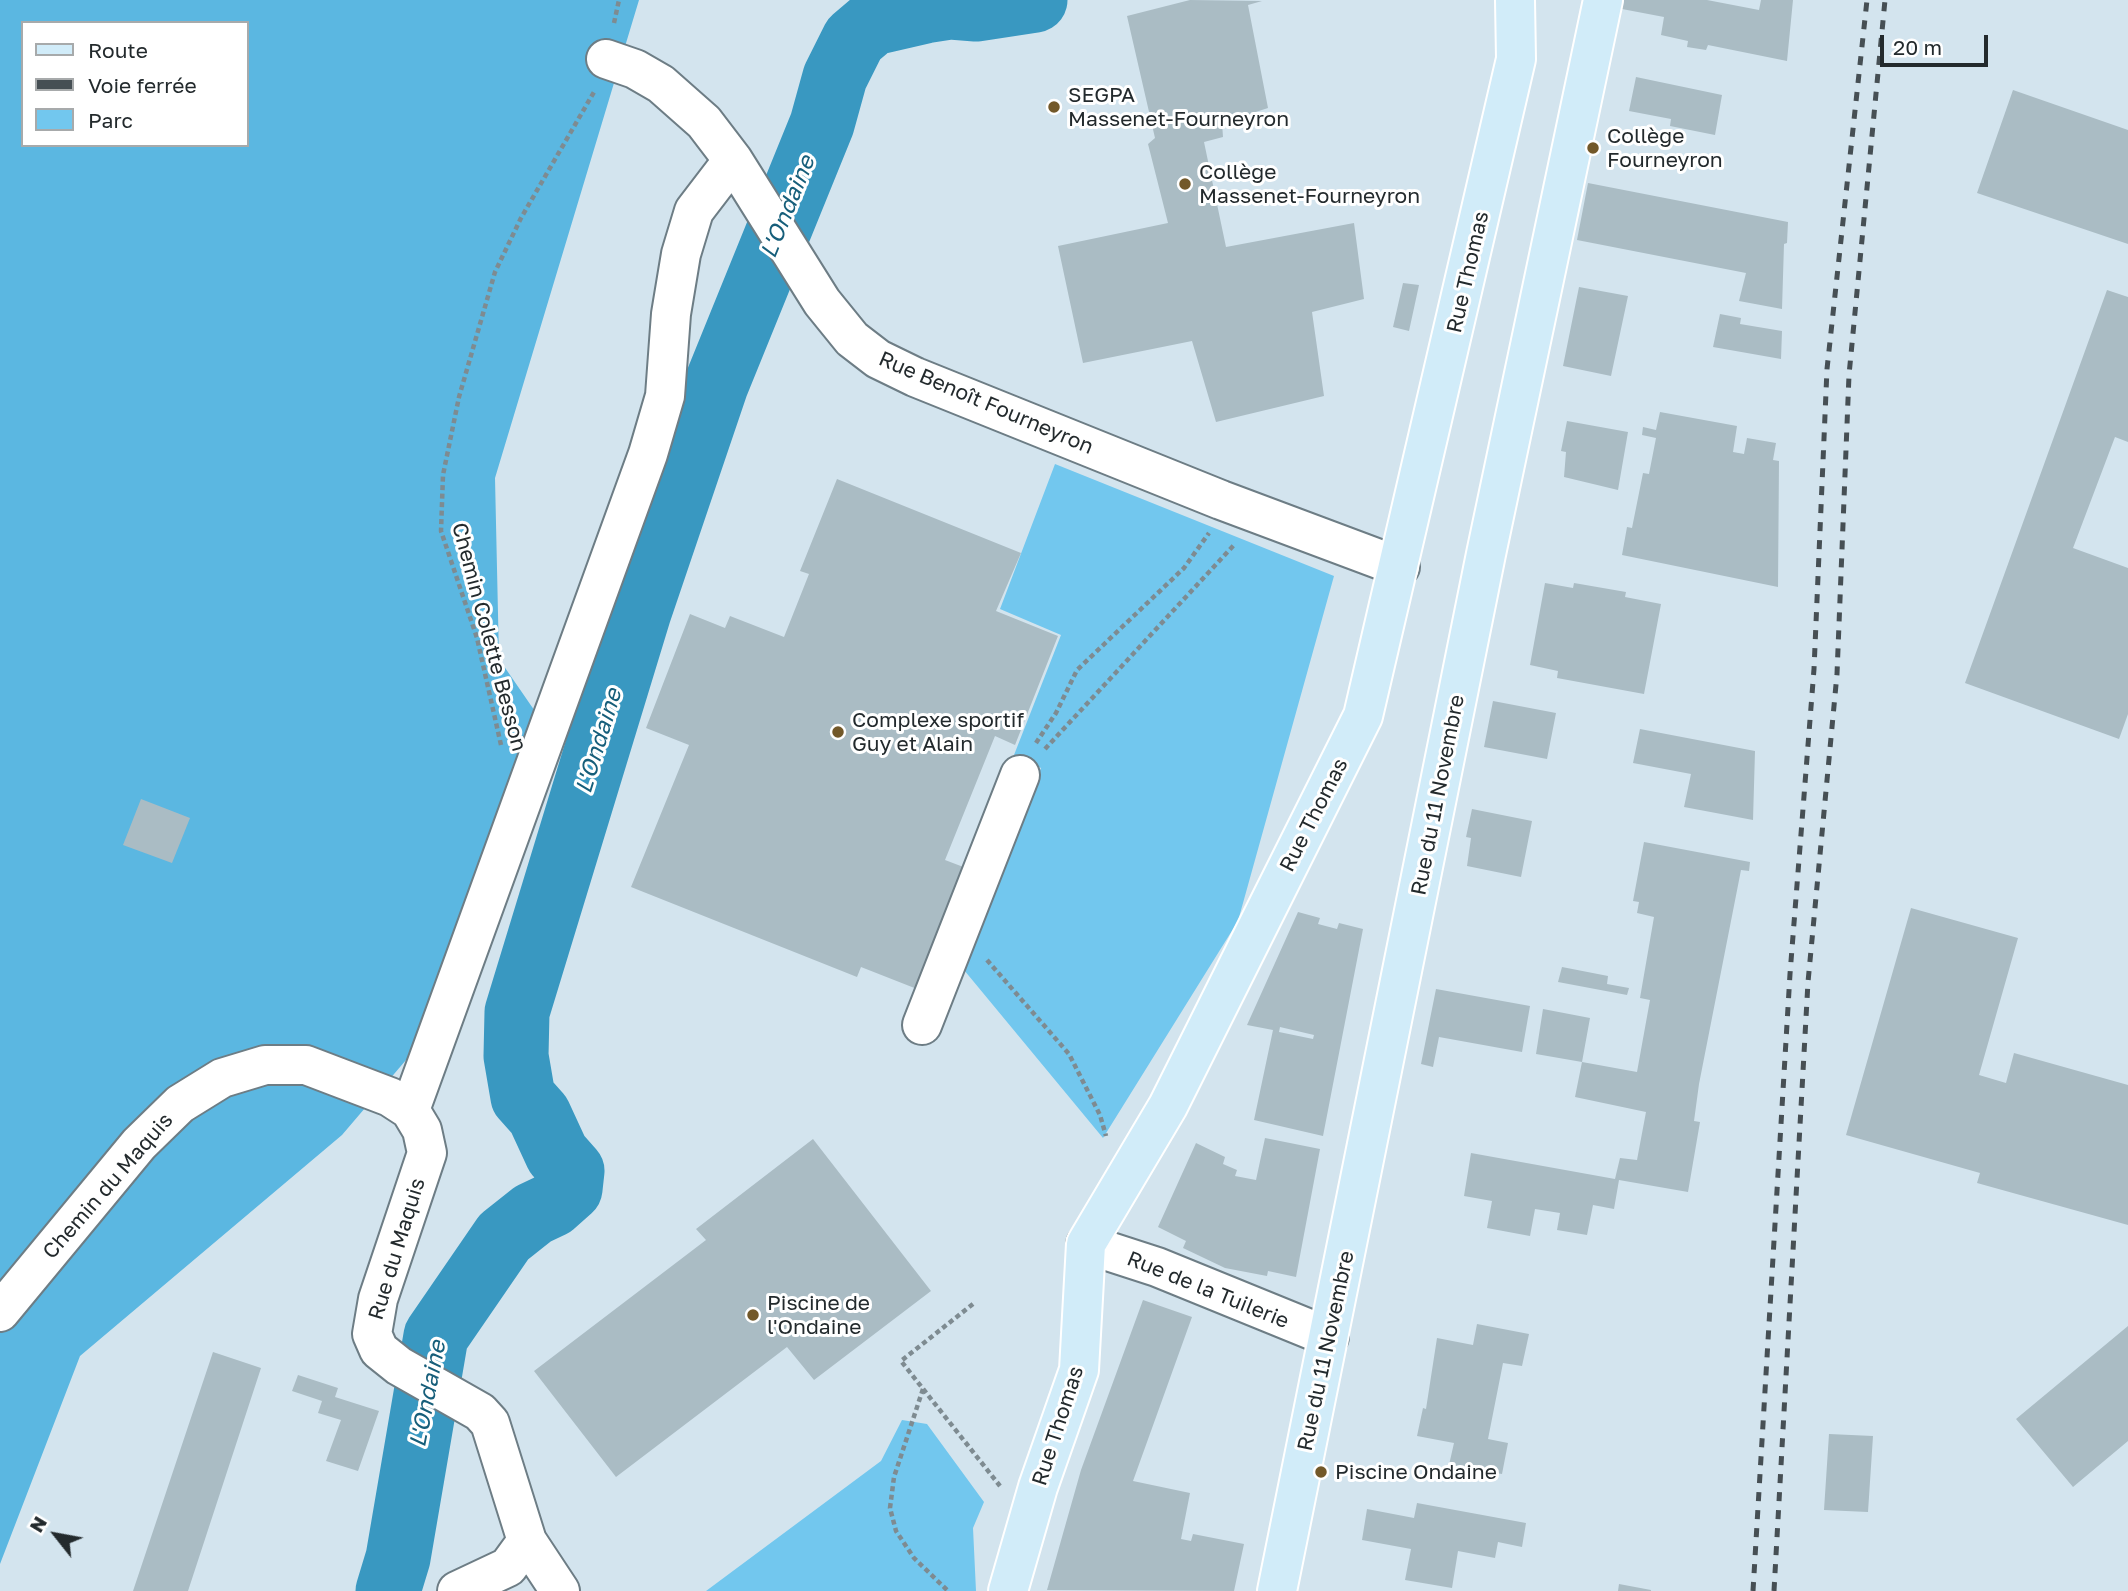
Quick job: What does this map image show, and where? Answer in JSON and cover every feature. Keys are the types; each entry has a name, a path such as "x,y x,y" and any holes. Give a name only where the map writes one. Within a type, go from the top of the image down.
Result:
{"main road":[{"name":"Rue Thomas","path":"1008,1591 1079,1370 1086,1244 1168,1106 1363,716 1400,567 1516,59 1515,0"},
{"name":"Rue du 11 Novembre","path":"1277,1591 1483,568 1603,0"}],"street":[{"name":"Rue Benoît Fourneyron","path":"607,59 635,69 684,102 733,160 792,256 852,339 878,359 915,377 1221,500 1400,567"},
{"path":"400,1103 530,784 655,431 665,396 671,314 681,254 694,211 733,160"},
{"path":"922,1025 1020,775"},
{"name":"Chemin du Maquis","path":"0,1312 139,1144 180,1104 222,1078 265,1065 306,1065 400,1103"},
{"name":"Rue du Maquis","path":"400,1103 422,1129 426,1153 379,1299 372,1334 379,1350 399,1366 480,1412 490,1423 498,1441 514,1506 527,1541 560,1591"},
{"name":"Rue de la Tuilerie","path":"1086,1244 1157,1267 1329,1337"},
{"path":"457,1591 508,1567 527,1541"}],"path":[{"name":"Chemin Colette Besson","path":"530,784 513,775 504,759 477,638 441,531 443,475 459,397 495,272 521,218 597,87 607,59"},
{"path":"1020,775 1077,670 1184,568 1208,537 1221,500"},
{"path":"1020,775 1262,515"},
{"path":"959,930 1069,1054 1100,1115 1121,1184"},
{"path":"973,1304 901,1361 1029,1522"},
{"path":"923,1388 894,1477 890,1508 896,1531 914,1558 948,1591"}],"green space":[{"path":"1055,464 1334,576 1238,921 1103,1138 964,970 1041,768 1014,755 1061,635 1000,609"},
{"path":"902,1420 927,1424 984,1502 973,1528 976,1591 706,1591 881,1461"}],"shaded area":[{"path":"0,0 639,0 495,478 499,659 541,720 435,1026 342,1135 80,1356 0,1564"}],"building":[{"name":"Collège Massenet-Fourneyron","path":"1190,0 1262,1 1248,5 1268,108 1222,123 1223,137 1204,142 1226,247 1354,223 1364,299 1312,312 1324,396 1216,422 1192,341 1083,363 1058,246 1168,223 1148,144 1155,138 1127,16"},
{"path":"1624,0 1707,0 1759,10 1761,0 1793,0 1787,61 1708,45 1706,50 1687,47 1688,41 1661,35 1664,17 1622,9"},
{"path":"1636,77 1722,95 1715,135 1670,126 1671,119 1629,111"},
{"path":"2013,90 2128,130 2128,244 1977,193"},
{"path":"1588,183 1788,222 1787,243 1784,244 1782,309 1739,301 1746,273 1577,240"},
{"path":"1403,283 1419,285 1409,331 1393,327"},
{"path":"1579,287 1628,296 1611,376 1563,366"},
{"path":"2107,290 2128,297 2128,442 2115,437 2073,548 2128,568 2128,714 2119,739 1965,683"},
{"path":"1720,314 1741,318 1740,324 1782,331 1781,359 1713,347"},
{"path":"1660,412 1737,426 1733,452 1744,454 1747,438 1776,443 1773,460 1779,461 1778,587 1622,555 1627,527 1632,528 1643,473 1649,474 1656,438 1642,435 1643,427 1656,430"},
{"path":"1567,421 1628,432 1618,490 1564,477 1566,452 1561,451"},
{"name":"Complexe sportif Guy et Alain","path":"837,479 1021,553 996,611 1058,636 1015,745 995,736 945,860 966,868 917,989 861,967 857,977 631,887 689,745 646,728 690,614 725,628 730,616 784,637 809,574 800,571"},
{"path":"1545,583 1573,588 1574,583 1626,592 1625,597 1661,604 1644,694 1557,678 1558,671 1530,665"},
{"path":"1493,701 1556,713 1547,759 1484,747"},
{"path":"1640,729 1755,751 1753,820 1684,807 1691,774 1633,763"},
{"path":"141,799 190,818 172,863 123,845"},
{"path":"1472,809 1532,821 1521,877 1467,866 1471,838 1466,837"},
{"path":"1644,842 1750,862 1749,871 1741,870 1699,1084 1694,1121 1700,1122 1688,1192 1619,1180 1614,1209 1593,1205 1587,1235 1557,1230 1560,1213 1535,1209 1530,1236 1487,1228 1492,1201 1464,1196 1471,1153 1615,1179 1620,1158 1637,1160 1646,1112 1575,1097 1582,1062 1637,1072 1650,1000 1640,998 1654,917 1637,913 1639,902 1633,901"},
{"path":"1911,908 2018,938 1979,1075 2006,1083 2014,1053 2128,1085 2128,1225 1977,1183 1980,1173 1846,1135"},
{"path":"1298,912 1320,918 1318,924 1337,929 1339,923 1363,929 1323,1136 1254,1120 1273,1030 1247,1025","holes":["1280,1027 1314,1035 1313,1039 1279,1032"]},
{"path":"1562,967 1608,976 1607,984 1629,988 1627,995 1558,982"},
{"path":"1436,989 1530,1006 1522,1052 1439,1037 1433,1067 1421,1064"},
{"path":"1543,1009 1590,1018 1582,1062 1536,1054"},
{"path":"1265,1138 1320,1149 1296,1277 1268,1271 1267,1276 1225,1268 1183,1248 1186,1241 1158,1227 1196,1143 1225,1157 1223,1164 1237,1170 1235,1176 1256,1180"},
{"name":"Piscine de l'Ondaine","path":"813,1139 931,1291 814,1380 787,1347 616,1477 534,1371 706,1240 696,1229"},
{"path":"1143,1300 1192,1317 1133,1481 1190,1493 1181,1539 1191,1541 1193,1534 1244,1544 1234,1591 1047,1590 1081,1470"},
{"path":"1477,1324 1529,1334 1522,1366 1503,1363 1488,1439 1508,1443 1502,1474 1449,1465 1454,1443 1417,1436 1423,1408 1426,1409 1437,1338 1473,1345"},
{"path":"2128,1326 2128,1441 2073,1487 2016,1419"},
{"path":"213,1352 261,1368 188,1591 133,1591"},
{"path":"298,1375 338,1388 335,1397 379,1411 358,1471 326,1461 341,1420 318,1413 322,1401 292,1391"},
{"path":"1829,1434 1873,1436 1868,1512 1824,1510"},
{"path":"1417,1503 1526,1523 1522,1547 1498,1542 1495,1558 1458,1551 1452,1588 1405,1580 1411,1549 1362,1540 1367,1509 1414,1518"},
{"path":"1619,1584 1651,1590 1651,1591 1618,1591"}],"waterway":[{"name":"L'Ondaine","path":"388,1591 398,1558 436,1336 504,1237 533,1214 552,1205 570,1189 572,1171 557,1154 539,1115 523,1097 516,1056 517,1012 639,612 716,385 822,124 835,77 854,39 873,23 951,7 976,9 1035,0"}],"railway":[{"path":"1753,1591 1790,974 1814,669 1827,369 1867,0"},
{"path":"1774,1591 1808,982 1837,674 1849,375 1885,0"}],"place":[{"name":"SEGPA Massenet-Fourneyron","path":"1054,107"},
{"name":"Collège Fourneyron","path":"1593,148"},
{"name":"Collège Massenet-Fourneyron","path":"1185,184"},
{"name":"Complexe sportif Guy et Alain","path":"838,732"},
{"name":"Piscine de l'Ondaine","path":"753,1315"},
{"name":"Piscine Ondaine","path":"1321,1472"}]}
